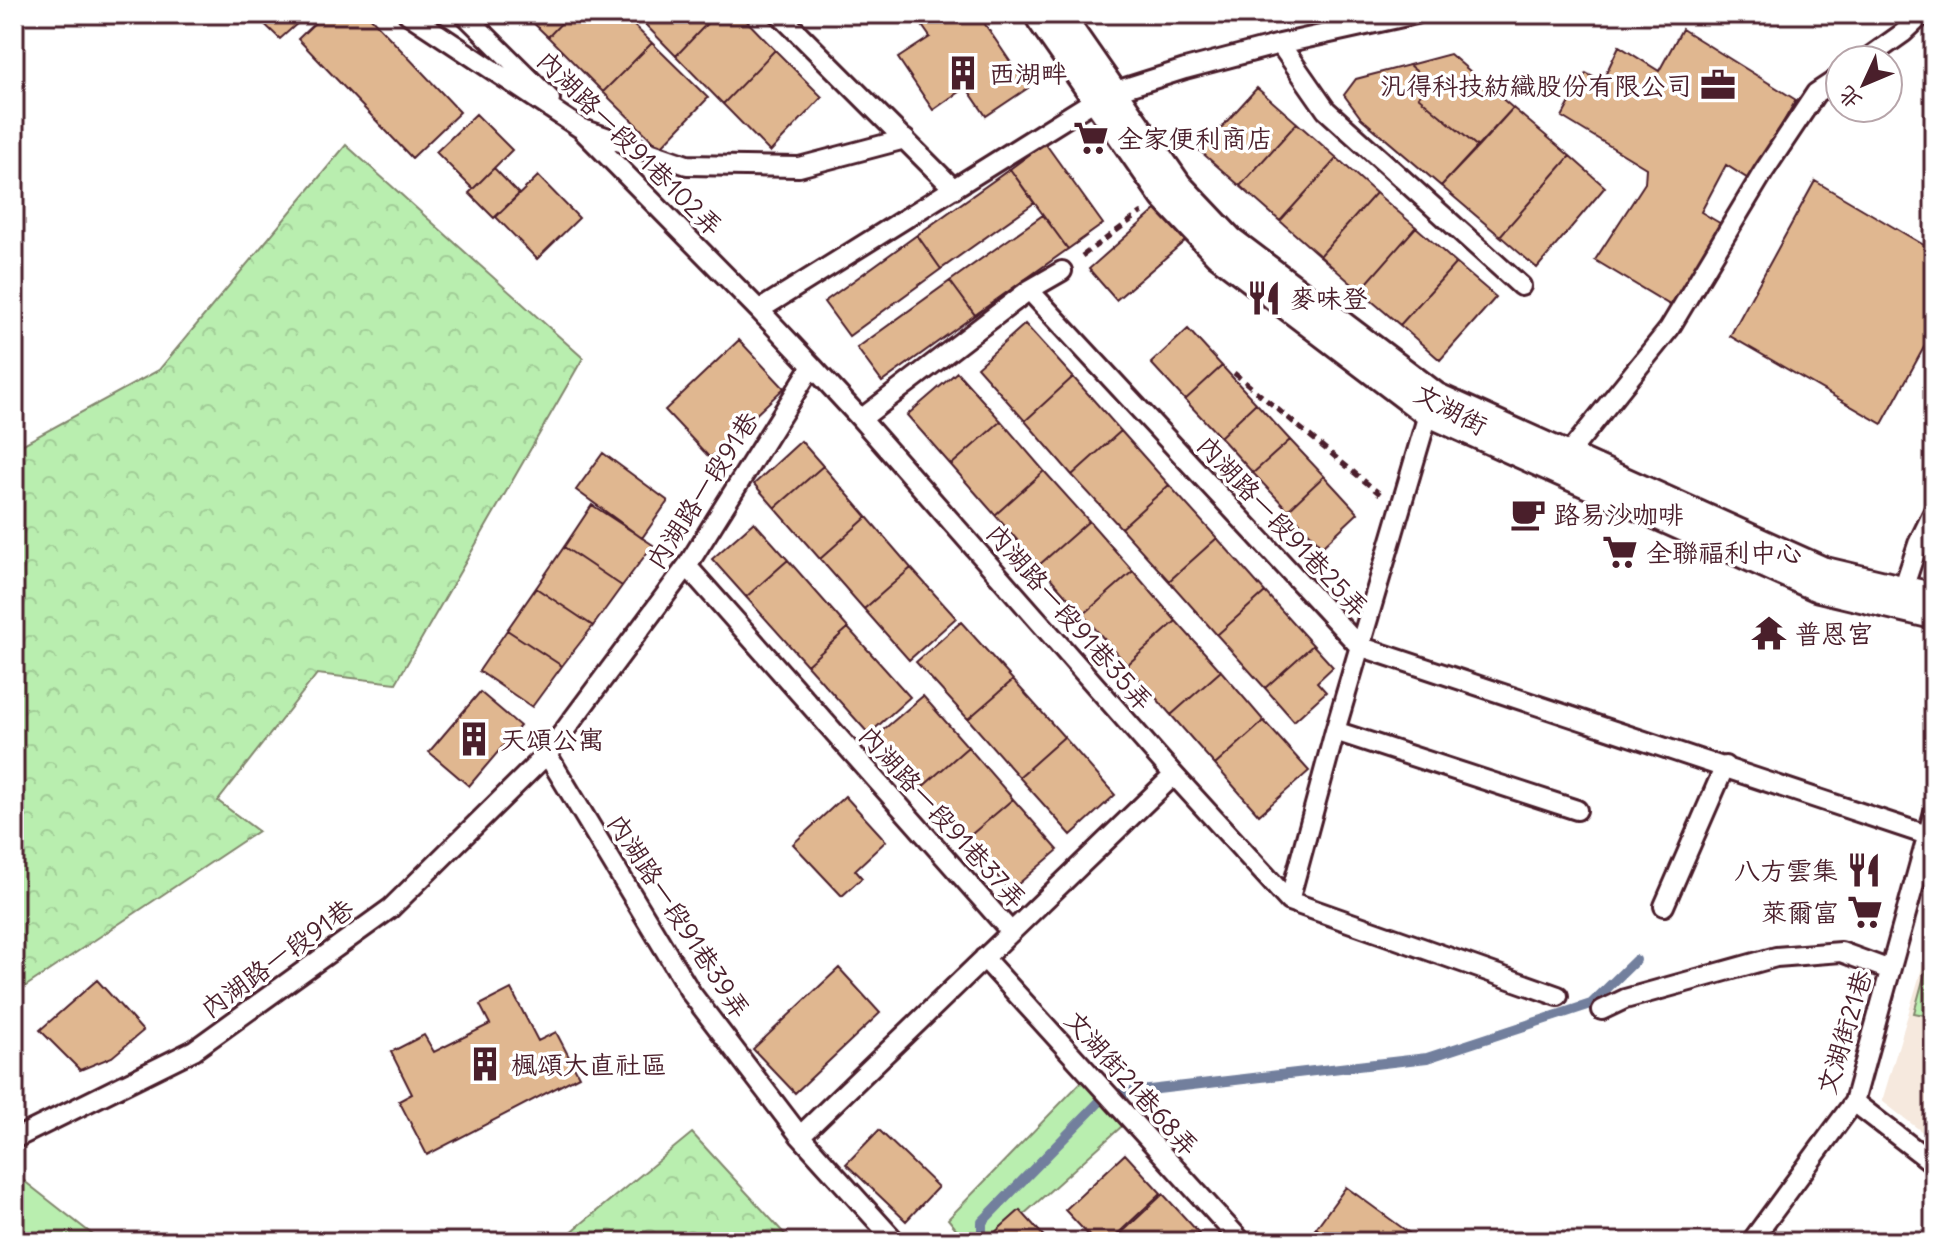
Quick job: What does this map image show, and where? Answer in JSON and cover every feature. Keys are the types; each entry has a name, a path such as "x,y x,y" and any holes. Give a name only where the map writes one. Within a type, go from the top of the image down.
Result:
{"street":[{"name":"文湖街","path":"1048,14 1171,191 1224,247 1431,404 1820,579 1917,602"}],"lane":[{"path":"408,14 580,128 687,165 799,167 905,139"},
{"name":"內湖路一段91巷102弄","path":"464,14 759,310"},
{"path":"779,14 954,189"},
{"path":"812,366 759,310 1103,95 1280,44 1416,14"},
{"path":"1888,44 1923,14"},
{"path":"1280,44 1326,110 1521,286"},
{"path":"1561,463 1669,329 1764,171 1816,93 1824,88"},
{"path":"861,419 1029,290 1062,271"},
{"name":"內湖路一段91巷25弄","path":"1029,290 1359,646"},
{"name":"內湖路一段91巷35弄","path":"812,366 1289,901 1558,996"},
{"name":"內湖路一段91巷","path":"14,1139 194,1050 391,908 547,754 687,566 812,366"},
{"name":"內湖路一段91巷25弄","path":"1359,646 1431,404"},
{"path":"1917,602 1918,544 1934,511"},
{"name":"內湖路一段91巷37弄","path":"687,566 1011,932 1174,775"},
{"path":"1289,901 1359,646 1927,835"},
{"path":"1335,731 1577,810"},
{"name":"內湖路一段91巷39弄","path":"547,754 691,993 800,1136"},
{"path":"1664,906 1725,766"},
{"name":"文湖街21巷","path":"1751,1242 1854,1102 1934,812"},
{"path":"896,1242 800,1136 1011,932"},
{"path":"1602,1010 1625,999 1776,957 1841,952 1890,970"},
{"name":"文湖街21巷68弄","path":"984,958 1242,1242"},
{"path":"1854,1102 1934,1164"}],"path":[{"path":"1062,271 1171,191"},
{"path":"1234,373 1399,510"}],"shaded area":[{"path":"1934,928 1934,1141 1882,1101"}],"green space":[{"path":"346,145 583,358 396,683 317,674 218,801 258,831 14,994 14,449 159,370"},
{"path":"1934,940 1934,1017 1914,1013"},
{"path":"1089,1074 1130,1119 993,1242 967,1242 948,1219"},
{"path":"692,1133 792,1242 559,1242"},
{"path":"19,1177 102,1242 14,1242 14,1179"}],"building":[{"path":"254,14 308,14 280,39"},
{"path":"324,14 367,14 460,112 412,158 298,39"},
{"path":"524,14 570,14 548,37"},
{"path":"570,14 622,14 652,43 603,92 548,37"},
{"path":"635,14 716,14 676,56"},
{"path":"716,14 740,14 775,50 723,104 676,56"},
{"name":"西湖畔","path":"914,14 978,14 1028,88 986,116 966,87 933,110 898,58 930,37"},
{"path":"1682,29 1796,100 1750,180 1726,165 1701,212 1723,225 1675,308 1595,260 1645,183 1646,168 1562,117 1586,73 1602,82 1619,46 1659,71"},
{"path":"652,43 708,98 660,148 603,92"},
{"path":"775,50 822,97 770,152 723,104"},
{"path":"1450,54 1513,108 1478,147 1418,97 1430,83 1409,65"},
{"path":"1409,65 1430,83 1418,97 1478,147 1441,186 1361,118 1344,95 1356,79"},
{"path":"1257,88 1297,123 1240,186 1200,151"},
{"path":"1513,108 1570,156 1500,236 1441,186"},
{"path":"476,114 512,150 473,189 436,152"},
{"path":"1297,123 1337,158 1280,221 1240,186"},
{"path":"1045,143 1103,224 1068,249 1010,169"},
{"path":"1570,156 1605,187 1537,268 1500,236"},
{"path":"1337,158 1376,193 1320,256 1280,221"},
{"path":"494,168 519,194 494,218 469,193"},
{"path":"1010,169 1034,203 941,269 917,235"},
{"path":"538,176 579,218 537,259 496,217"},
{"path":"1815,181 1934,251 1934,329 1882,424 1730,336"},
{"path":"1376,193 1416,227 1360,291 1320,256"},
{"path":"1157,209 1185,241 1116,300 1089,269"},
{"path":"1043,215 1068,249 975,315 950,281"},
{"path":"1416,227 1456,263 1400,325 1360,291"},
{"path":"917,235 941,269 849,336 824,302"},
{"path":"1456,263 1496,297 1440,360 1400,325"},
{"path":"950,281 975,315 882,382 857,348"},
{"path":"1025,324 1073,377 1025,421 977,367"},
{"path":"1188,329 1222,366 1185,400 1151,363"},
{"path":"739,340 784,388 710,458 665,410"},
{"path":"1222,366 1256,403 1220,437 1185,400"},
{"path":"957,372 1001,421 951,465 907,415"},
{"path":"1073,377 1121,431 1072,475 1025,421"},
{"path":"1256,403 1290,440 1253,473 1220,437"},
{"path":"1001,421 1044,471 995,515 951,465"},
{"path":"1121,431 1169,485 1121,528 1072,475"},
{"path":"1290,440 1324,476 1288,510 1253,473"},
{"path":"801,441 823,466 775,508 754,484"},
{"path":"603,453 668,501 642,538 576,490"},
{"path":"823,466 867,517 820,559 775,508"},
{"path":"1044,471 1089,521 1039,565 995,515"},
{"path":"1324,476 1358,513 1322,547 1288,510"},
{"path":"1169,485 1217,538 1169,581 1121,528"},
{"path":"592,505 653,545 622,586 564,547"},
{"path":"867,517 911,568 864,609 820,559"},
{"path":"1089,521 1133,571 1083,615 1039,565"},
{"path":"754,522 788,560 746,597 712,559"},
{"path":"1217,538 1265,592 1217,635 1169,581"},
{"path":"564,547 622,586 593,626 536,588"},
{"path":"788,560 848,628 807,665 746,597"},
{"path":"911,568 956,618 909,660 864,609"},
{"path":"1133,571 1176,621 1127,665 1083,615"},
{"path":"536,588 593,626 562,666 507,630"},
{"path":"1265,592 1313,645 1265,688 1217,635"},
{"path":"1176,621 1221,671 1171,715 1127,665"},
{"path":"961,622 1013,680 968,719 916,662"},
{"path":"848,628 910,697 869,734 807,665"},
{"path":"507,630 562,666 532,707 479,671"},
{"path":"1313,645 1333,667 1317,682 1326,692 1294,721 1265,688"},
{"path":"1221,671 1264,721 1215,765 1171,715"},
{"path":"1013,680 1064,737 1019,777 968,719"},
{"name":"天頌公寓","path":"480,692 520,726 469,786 429,752"},
{"path":"923,696 968,747 921,788 876,736"},
{"path":"1264,721 1309,771 1259,815 1215,765"},
{"path":"1064,737 1115,795 1071,835 1019,777"},
{"path":"968,747 1013,799 966,839 921,788"},
{"path":"845,796 886,841 855,870 862,878 842,896 793,844"},
{"path":"1013,799 1058,850 1010,891 966,839"},
{"path":"839,968 880,1013 795,1093 753,1049"},
{"path":"97,980 143,1031 112,1057 80,1070 40,1030"},
{"name":"楓頌大直社區","path":"511,989 538,1041 556,1032 579,1076 427,1155 399,1101 412,1094 391,1052 424,1035 434,1052 490,1024 480,1005"},
{"path":"879,1130 938,1187 906,1221 846,1164"},
{"path":"1125,1154 1161,1193 1109,1242 1095,1242 1065,1210"},
{"path":"1346,1187 1419,1240 1336,1242 1316,1228"},
{"path":"1163,1194 1199,1233 1190,1242 1112,1242"},
{"path":"1020,1210 1049,1242 984,1242"},
{"path":"1316,1228 1336,1242 1306,1242"}],"waterway":[{"path":"982,1242 982,1222 1106,1095 1427,1058 1591,1004 1636,960"}],"place":[{"name":"西湖畔","path":"963,73"},
{"name":"汎得科技紡織股份有限公司","path":"1718,85"},
{"name":"全家便利商店","path":"1091,138"},
{"name":"麥味登","path":"1264,298"},
{"name":"路易沙咖啡","path":"1528,514"},
{"name":"全聯福利中心","path":"1620,552"},
{"name":"普恩宮","path":"1769,633"},
{"name":"天頌公寓","path":"474,739"},
{"name":"八方雲集","path":"1864,870"},
{"name":"萊爾富","path":"1865,912"},
{"name":"楓頌大直社區","path":"485,1064"}]}
